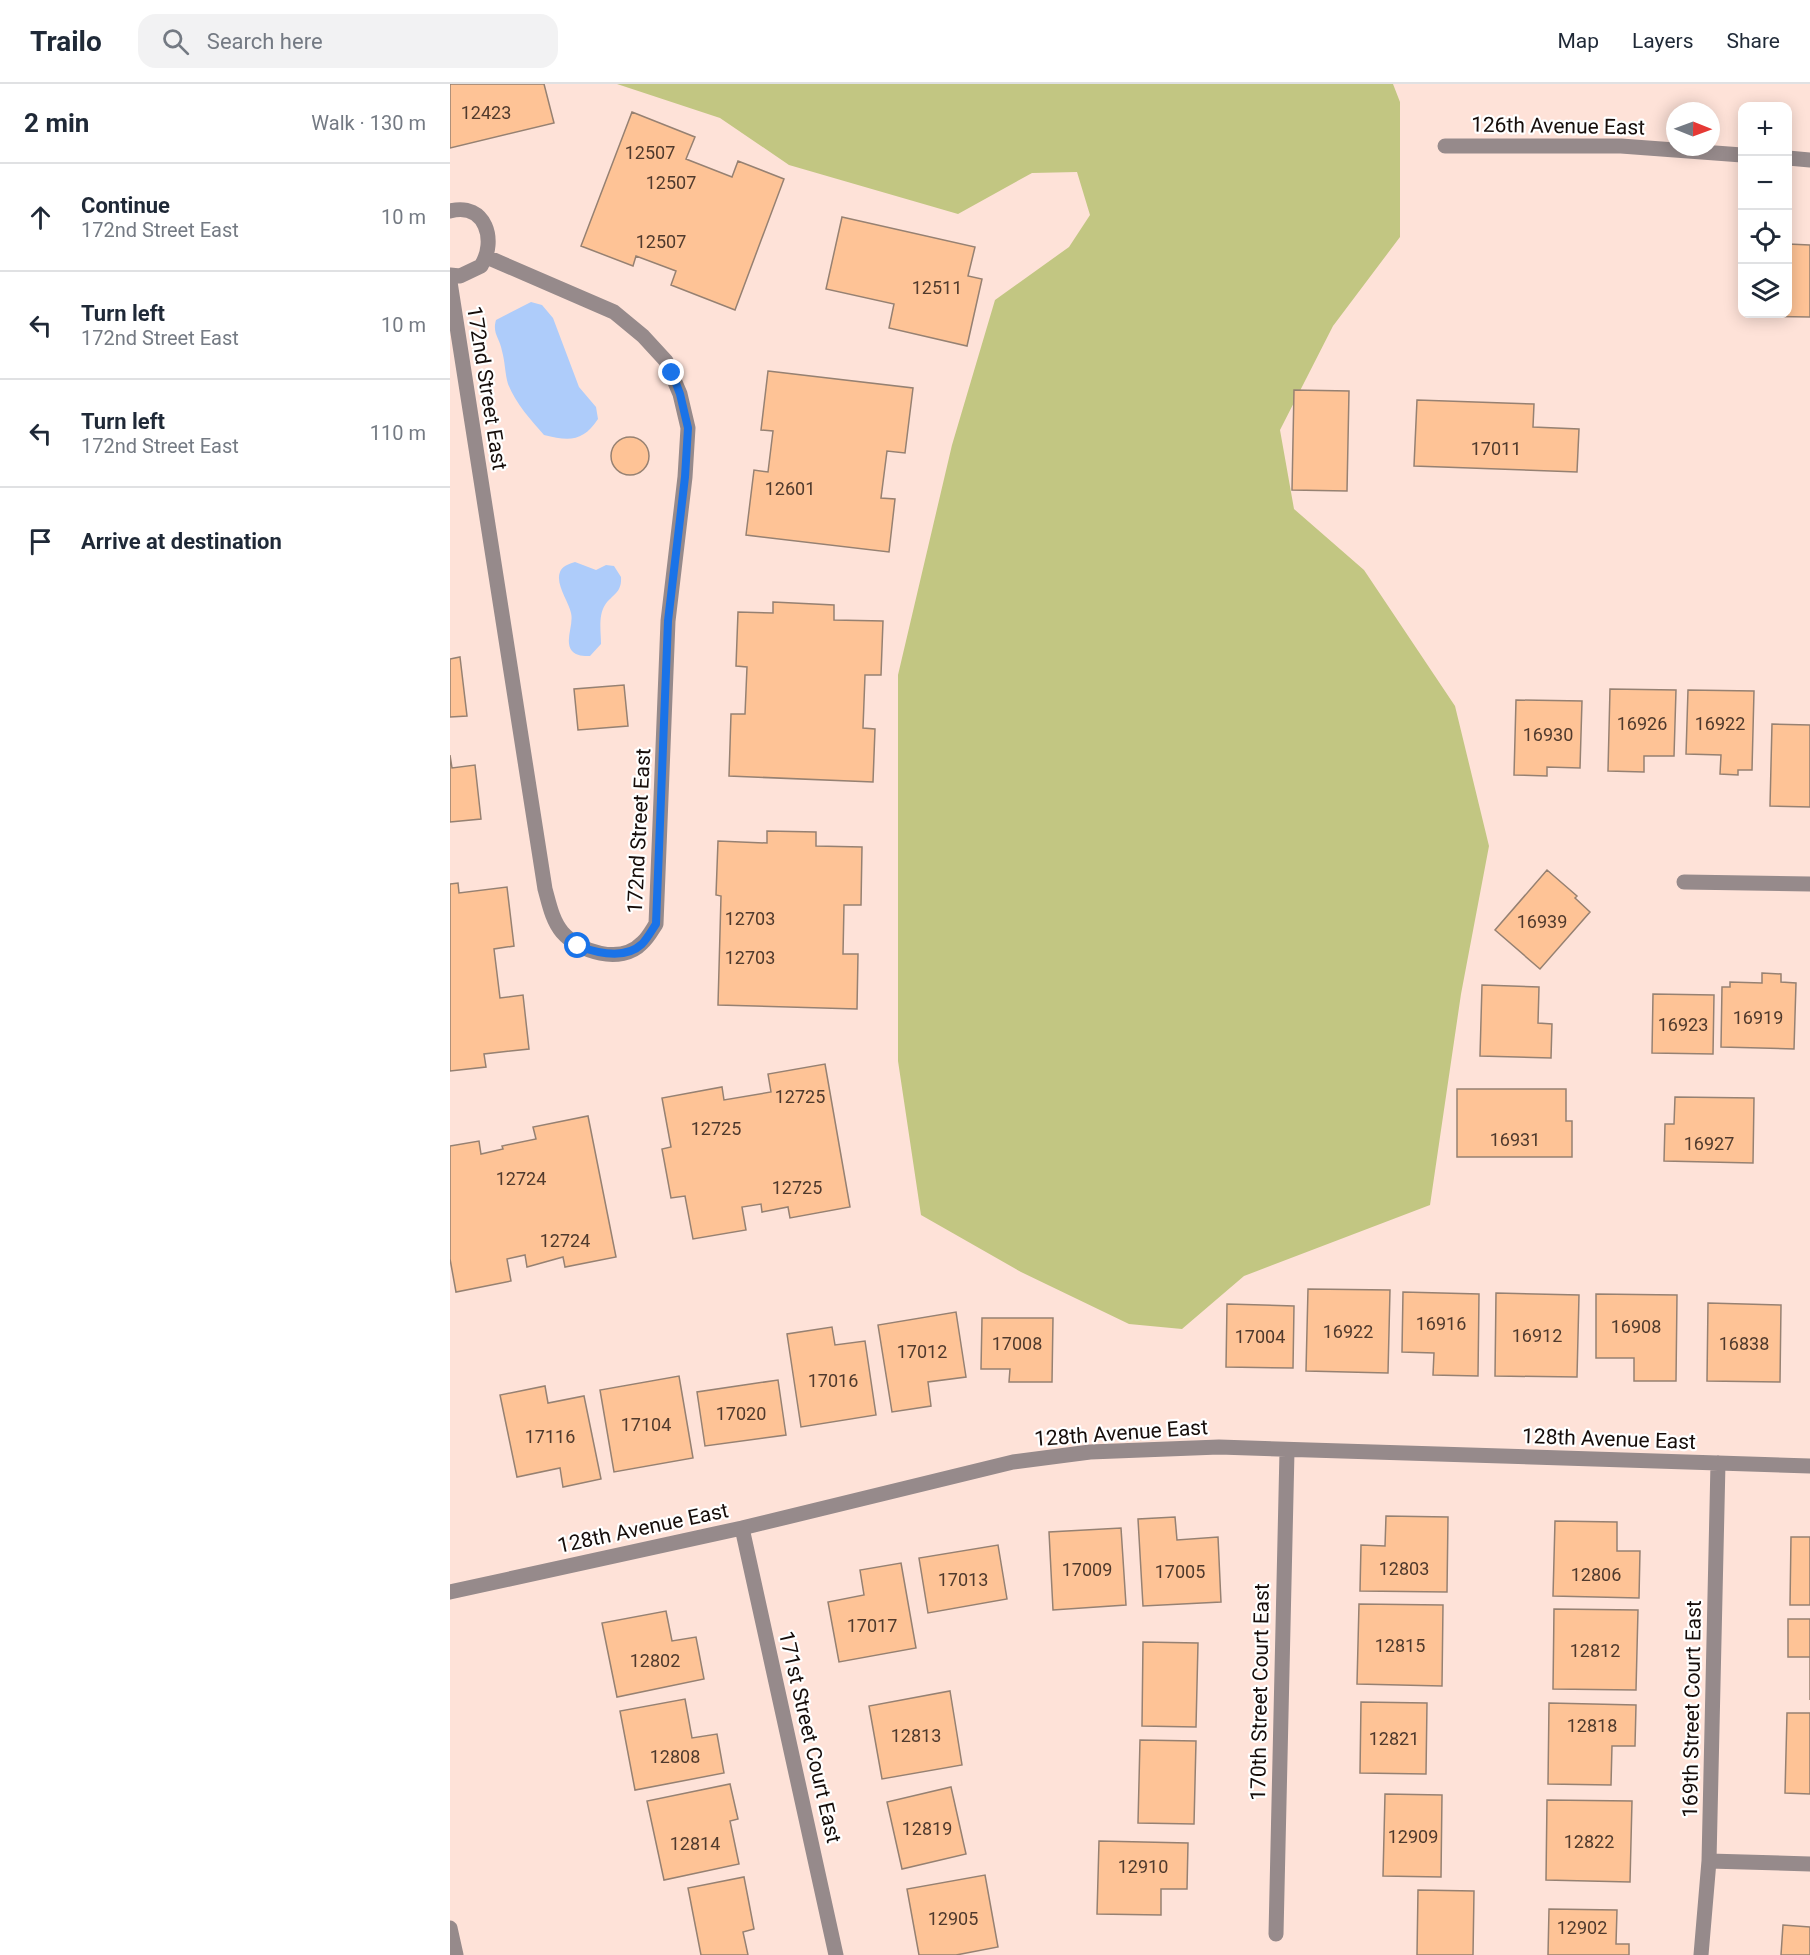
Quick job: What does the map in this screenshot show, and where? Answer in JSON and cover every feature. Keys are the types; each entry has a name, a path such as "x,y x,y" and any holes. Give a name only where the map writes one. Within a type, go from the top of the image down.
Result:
{"street":[{"name":"126th Avenue East","path":"1445,146 1621,146 1738,155"},
{"path":"1792,158 1810,160"},
{"path":"450,211 466,211 477,216 485,225 489,235 486,257 481,266 471,273 450,275"},
{"name":"172nd Street East","path":"450,282 550,910 561,931 578,946 597,953 622,953 641,945 656,924 668,621 685,477 688,428 680,394 666,361 643,336 614,312 486,257"},
{"path":"1684,882 1810,884"},
{"name":"128th Avenue East","path":"450,1592 742,1528 1013,1462 1090,1452 1219,1447 1810,1466"},
{"name":"170th Street Court East","path":"1276,1934 1287,1450"},
{"name":"169th Street Court East","path":"1701,1955 1709,1861 1718,1463"},
{"name":"171st Street Court East","path":"742,1528 837,1955"},
{"path":"1709,1861 1810,1864"},
{"path":"450,1928 456,1955"}],"green space":[{"path":"617,84 1393,84 1400,102 1400,237 1333,326 1280,430 1294,509 1364,570 1455,706 1489,846 1461,994 1430,1205 1244,1276 1182,1329 1129,1324 1021,1272 921,1215 898,1061 898,675 952,445 995,300 1069,247 1090,215 1077,172 1032,173 958,214 789,165 720,118"}],"water":[{"path":"531,302 542,305 553,318 579,387 596,407 598,419 581,436 568,439 544,435 519,405 508,384 496,333 496,320"},
{"path":"575,562 596,570 606,565 614,566 621,577 618,590 605,605 601,614 601,644 590,656 574,653 570,647 571,613 559,582 562,568"}],"building":[{"path":"450,84 544,84 554,123 450,148"},
{"path":"632,112 695,137 686,159 732,177 738,161 784,179 735,310 671,285 676,271 636,256 633,266 581,246"},
{"path":"842,217 975,247 968,276 982,279 967,346 889,328 894,304 826,289"},
{"path":"1792,244 1810,245 1810,317 1792,317"},
{"path":"768,371 913,388 905,453 887,451 881,498 895,499 889,552 746,535 754,470 768,472 773,431 761,430"},
{"path":"1294,390 1349,391 1347,491 1292,490"},
{"path":"1417,400 1534,404 1533,427 1579,429 1577,472 1414,466"},
{"path":"630,437 643,443 649,456 643,469 630,475 617,469 611,456 617,443"},
{"path":"773,602 834,605 834,620 883,621 881,675 865,675 863,728 875,729 873,782 729,776 731,714 745,714 747,667 736,666 738,612 773,613"},
{"path":"460,657 467,716 450,717 450,659"},
{"path":"624,685 628,726 578,730 574,689"},
{"path":"1610,689 1676,690 1674,756 1644,756 1644,772 1608,771"},
{"path":"1688,690 1754,691 1752,770 1738,770 1738,775 1720,774 1721,755 1686,754"},
{"path":"1516,700 1582,701 1580,768 1547,767 1547,776 1514,775"},
{"path":"1772,724 1810,725 1810,807 1770,806"},
{"path":"450,755 452,768 475,765 481,819 450,822"},
{"path":"767,831 816,832 816,846 862,847 861,905 844,905 843,954 858,954 857,1009 718,1005 721,896 716,895 718,841 767,843"},
{"path":"1547,870 1577,896 1575,898 1590,912 1540,969 1495,930"},
{"path":"458,883 459,893 507,887 514,946 494,949 500,998 523,995 529,1049 484,1054 486,1067 450,1071 450,884"},
{"path":"1762,973 1781,974 1781,982 1796,983 1794,1049 1721,1047 1722,987 1730,987 1730,982 1762,983"},
{"path":"1482,985 1539,987 1538,1023 1552,1024 1551,1058 1480,1056"},
{"path":"1653,994 1714,995 1713,1054 1652,1053"},
{"path":"825,1064 850,1207 790,1218 788,1207 762,1212 761,1204 742,1207 746,1230 693,1239 685,1196 671,1198 662,1149 671,1147 662,1098 722,1087 724,1100 771,1092 768,1074"},
{"path":"1457,1089 1566,1089 1566,1121 1572,1121 1572,1157 1457,1157"},
{"path":"1675,1097 1754,1098 1753,1163 1664,1161 1665,1124 1674,1124"},
{"path":"588,1116 616,1257 565,1267 563,1257 527,1267 525,1255 507,1259 511,1281 456,1292 450,1259 450,1146 479,1141 481,1154 503,1149 502,1146 536,1139 533,1127"},
{"path":"1308,1289 1390,1290 1388,1373 1306,1371"},
{"path":"1403,1292 1479,1294 1478,1376 1433,1375 1434,1353 1402,1352"},
{"path":"1496,1293 1579,1295 1577,1377 1495,1376"},
{"path":"1596,1294 1677,1295 1676,1381 1634,1381 1634,1358 1596,1358"},
{"path":"1708,1303 1781,1305 1780,1382 1707,1381"},
{"path":"1227,1304 1294,1306 1293,1368 1226,1367"},
{"path":"956,1312 966,1377 928,1382 931,1406 892,1412 878,1325"},
{"path":"982,1318 1053,1318 1052,1382 1009,1382 1010,1369 981,1369"},
{"path":"832,1327 835,1345 865,1341 876,1415 801,1427 787,1334"},
{"path":"679,1376 693,1458 614,1472 600,1390"},
{"path":"778,1380 786,1435 705,1446 697,1392"},
{"path":"545,1386 548,1403 584,1396 601,1479 563,1487 560,1468 517,1477 500,1395"},
{"path":"1386,1516 1448,1517 1447,1592 1360,1591 1361,1545 1385,1546"},
{"path":"1175,1517 1177,1540 1218,1537 1221,1602 1143,1606 1138,1519"},
{"path":"1555,1521 1617,1522 1617,1551 1640,1551 1639,1598 1553,1596"},
{"path":"1121,1528 1126,1605 1053,1610 1049,1532"},
{"path":"1791,1537 1810,1537 1810,1605 1790,1605"},
{"path":"998,1545 1007,1599 928,1613 919,1558"},
{"path":"901,1563 916,1648 839,1662 828,1602 864,1595 860,1570"},
{"path":"1359,1604 1443,1605 1442,1686 1357,1684"},
{"path":"1554,1609 1638,1610 1636,1690 1553,1689"},
{"path":"666,1611 672,1641 696,1637 704,1679 617,1697 602,1623"},
{"path":"1788,1619 1810,1619 1810,1657 1788,1657"},
{"path":"1143,1642 1198,1643 1196,1727 1142,1726"},
{"path":"950,1691 962,1765 882,1779 869,1706"},
{"path":"685,1699 692,1738 717,1734 724,1773 635,1790 620,1711"},
{"path":"1361,1702 1427,1703 1426,1774 1360,1773"},
{"path":"1549,1703 1636,1705 1635,1746 1612,1746 1611,1785 1548,1784"},
{"path":"1787,1713 1810,1713 1810,1794 1785,1793"},
{"path":"1140,1740 1196,1741 1194,1824 1138,1823"},
{"path":"730,1784 738,1819 730,1821 739,1864 664,1880 647,1801"},
{"path":"951,1787 966,1854 902,1869 887,1802"},
{"path":"1385,1794 1442,1795 1441,1877 1383,1876"},
{"path":"1547,1800 1632,1801 1630,1882 1546,1880"},
{"path":"1099,1841 1188,1843 1187,1889 1161,1889 1161,1915 1097,1914"},
{"path":"985,1875 998,1947 956,1955 919,1955 907,1889"},
{"path":"744,1877 754,1929 743,1932 748,1955 701,1955 688,1888"},
{"path":"1418,1890 1474,1891 1473,1955 1417,1955"},
{"path":"1549,1909 1617,1910 1616,1944 1629,1944 1629,1955 1548,1955"},
{"path":"1783,1925 1810,1927 1810,1955 1781,1955"}],"route":[{"path":"578,946 597,953 622,953 641,945 656,924 659,894 668,621 685,477 688,428 680,394 672,373"}]}
